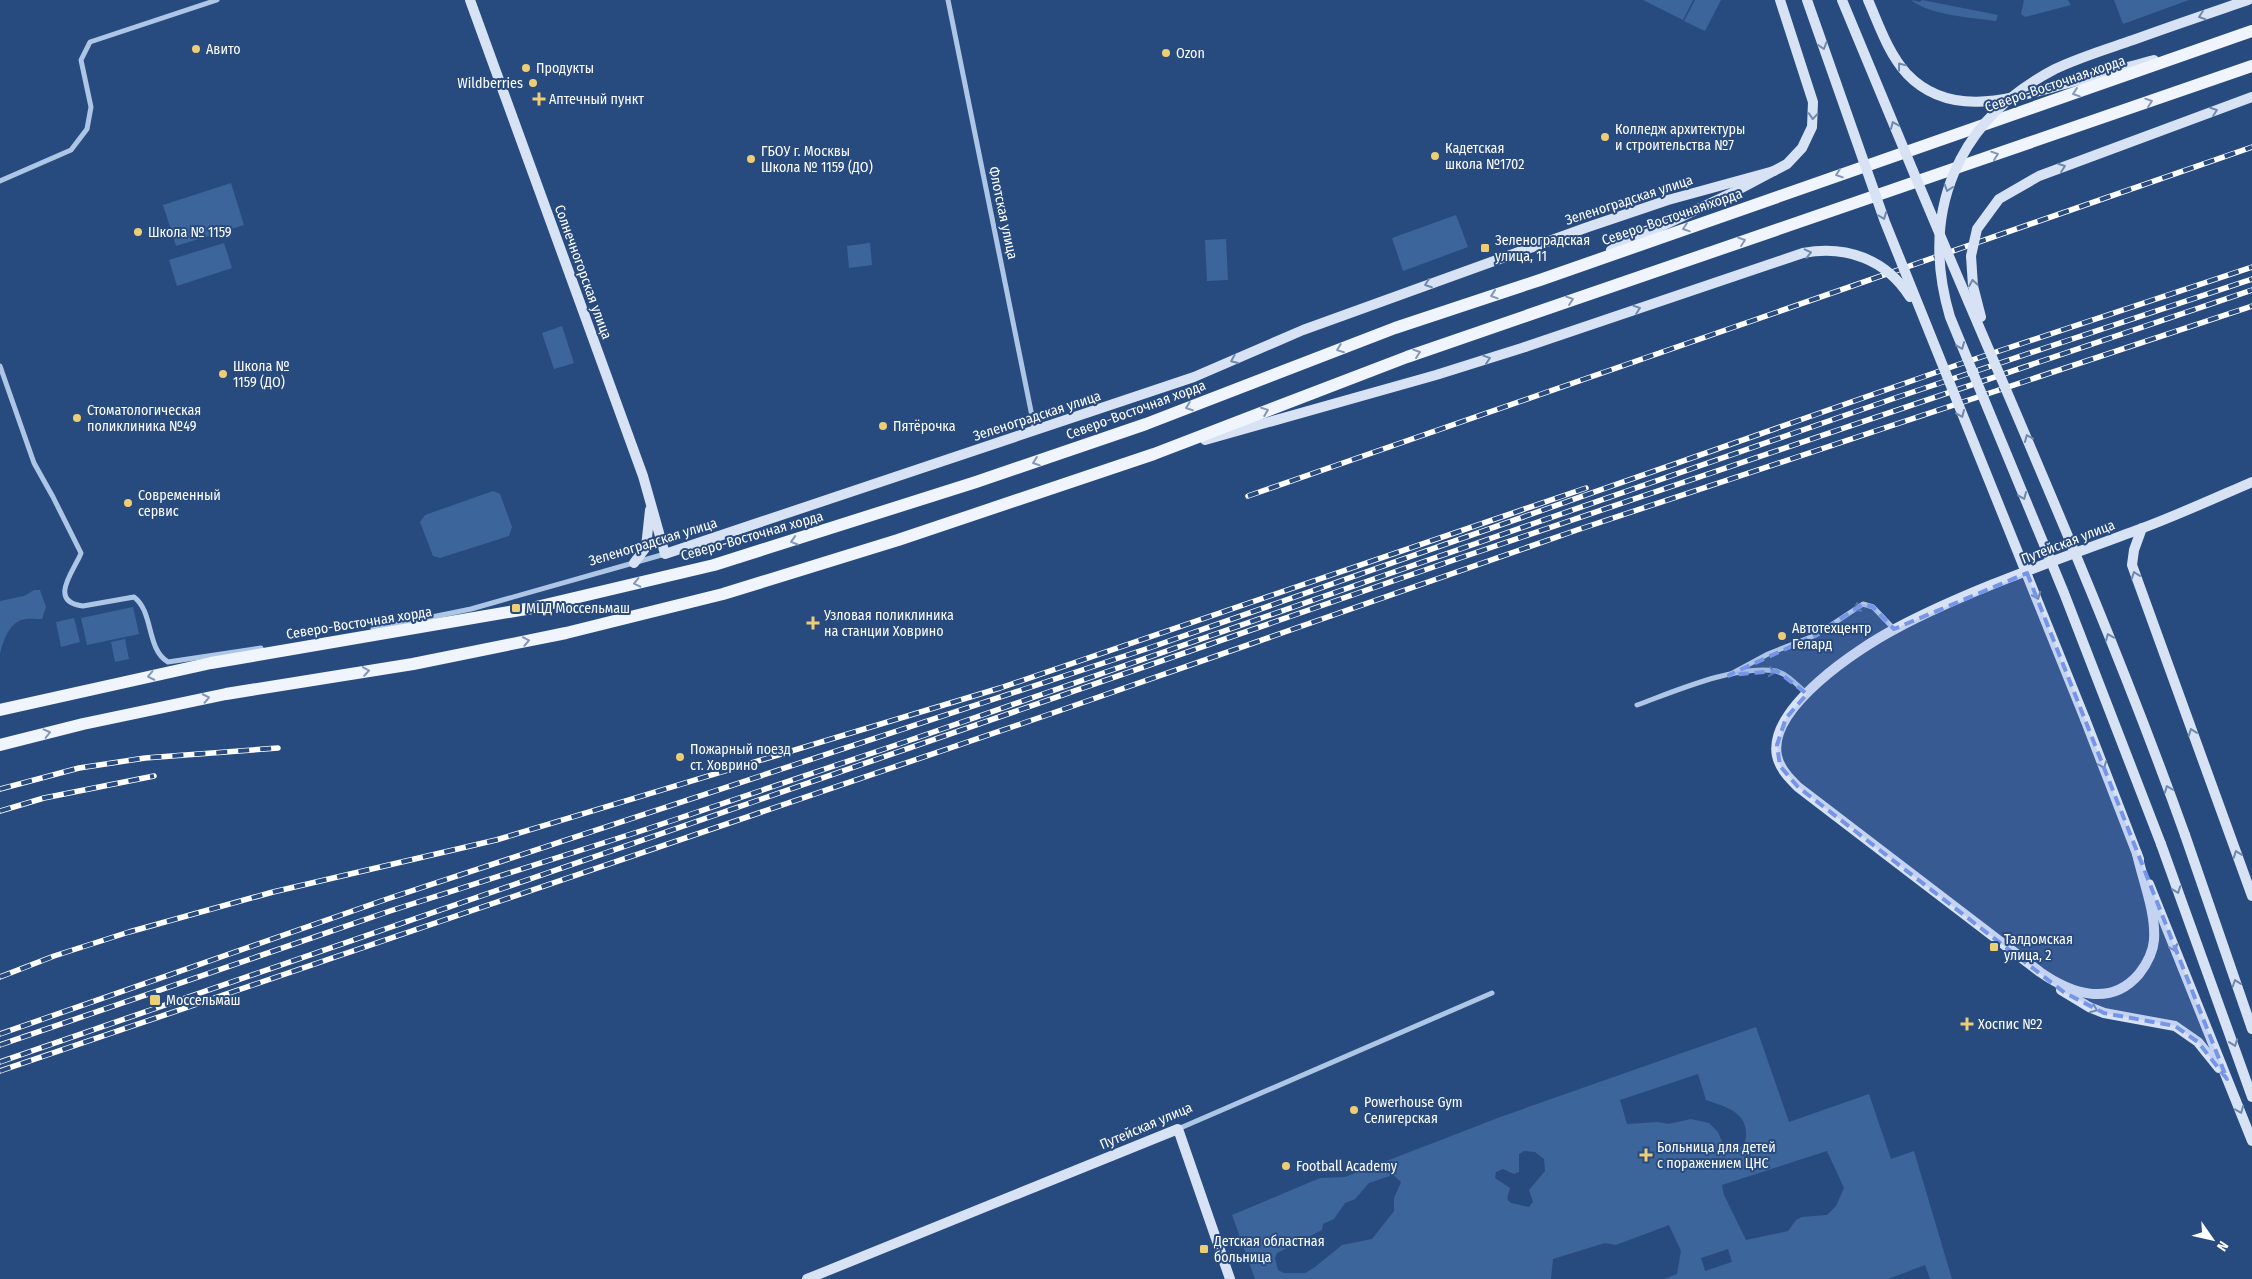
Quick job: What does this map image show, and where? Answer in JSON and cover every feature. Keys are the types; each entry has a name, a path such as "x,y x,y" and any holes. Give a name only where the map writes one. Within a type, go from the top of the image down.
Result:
{"main road":[{"name":"Солнечногорская улица","path":"470,0 643,476 666,554"},
{"path":"1540,280 1641,237 1732,194 1774,171 1794,157 1805,143 1812,127 1813,102 1804,69 1780,0"},
{"path":"1807,0 1870,183 1957,404 2039,602 2252,1141"},
{"path":"1842,0 2091,592 2184,835 2252,1029"},
{"path":"1868,0 1886,42 1907,74 1925,89 1945,98 1976,102 2017,98 2221,42"},
{"path":"2248,0 2095,53 2055,70 2016,94 1981,128 1965,152 1952,177 1939,227 1938,251 1940,274 1950,317 2064,593 2161,844 2252,1097"},
{"name":"Северо-Восточная хорда","path":"0,710 211,662 532,608 714,565 840,526 1146,424 1395,328 1540,280 2252,31"},
{"path":"0,745 82,724 226,694 413,664 566,634 695,601 898,540 1154,454 1407,357 2252,66"},
{"path":"1989,347 1973,286 1971,256 1977,229 1999,199 2039,176 2252,97"},
{"name":"Зеленоградская улица","path":"666,554 1035,432 1194,377 1320,324 1579,230 1668,200 1774,171"},
{"path":"1154,454 1436,375 1794,256 1819,250 1833,250 1855,254 1883,267 1902,286 1938,352"},
{"name":"Путейская улица","path":"2040,972 1798,787 1787,776 1777,755 1780,732 1786,718 1807,694 1836,668 1894,629 1952,602 2142,528 2252,482"},
{"path":"634,563 646,547 651,504"},
{"path":"2142,528 2134,550 2132,565 2252,896"},
{"path":"2040,972 2072,990 2098,995 2126,986 2140,972 2150,956 2154,941 2153,925 2137,854"},
{"path":"2040,972 2065,994 2089,1007 2119,1016 2167,1023 2183,1030 2198,1042 2228,1079"},
{"path":"1178,1129 1230,1279"},
{"name":"Путейская улица","path":"807,1279 1178,1129"}],"street":[{"path":"0,181 71,150 87,129 91,107 81,60 90,42 217,0"},
{"name":"Флотская улица","path":"948,0 1035,432"},
{"name":"Зеленоградская улица","path":"0,366 34,463 53,496 81,553 67,578 65,586 68,598 76,605 82,606 134,596 141,605 159,654 168,662 176,663 470,609 666,554"},
{"path":"1729,675 1768,654 1816,635 1863,604 1873,607 1894,629"},
{"path":"1636,705 1729,675 1761,670 1777,671 1789,677 1807,694"},
{"name":"Путейская улица","path":"1178,1129 1492,993"}],"highlighted area":[{"path":"2027,573 2227,1079 2198,1042 2175,1026 2104,1013 2065,993 1798,787 1780,766 1777,745 1786,718 1807,694 1777,671 1729,675 1816,635 1863,604 1873,607 1894,629"}],"shaded area":[{"path":"1643,0 1693,0 1683,20"},
{"path":"1695,0 1721,0 1705,31 1684,21"},
{"path":"1911,0 1920,2 1922,0 1998,15 1996,21 1952,15 1929,9"},
{"path":"2024,0 2068,0 2071,5 2025,17 2021,14"},
{"path":"2114,0 2189,0 2123,24"},
{"path":"231,183 244,225 176,246 163,205"},
{"path":"1456,215 1468,247 1403,271 1392,238"},
{"path":"1226,239 1228,280 1207,281 1205,240"},
{"path":"224,243 232,268 177,286 169,260"},
{"path":"870,243 872,265 849,268 847,246"},
{"path":"562,326 574,363 554,369 542,333"},
{"path":"493,491 500,494 512,527 509,536 440,558 433,556 420,522 425,515"},
{"path":"34,590 40,590 46,607 42,619 26,619 16,622 7,634 0,654 0,601 24,596"},
{"path":"133,607 139,634 87,645 81,618"},
{"path":"74,618 80,642 61,647 56,622"},
{"path":"125,639 129,659 115,662 111,642"},
{"name":"Больница для детей с поражением ЦНС","path":"1756,1027 1789,1122 1869,1094 1891,1159 1914,1151 1952,1279 1930,1279 1925,1265 1888,1279 1664,1279 1677,1274 1681,1251 1669,1225 1616,1245 1605,1243 1553,1259 1551,1279 1255,1279 1232,1215 1320,1178 1345,1177 1503,1116","holes":["1698,1074 1706,1100 1728,1108 1739,1116 1746,1129 1746,1137 1740,1148 1727,1154 1718,1132 1709,1123 1691,1119 1668,1124 1658,1122 1627,1124 1620,1100","1524,1151 1535,1152 1544,1159 1545,1171 1529,1190 1533,1202 1529,1207 1511,1203 1507,1199 1510,1188 1495,1178 1496,1172 1503,1169 1514,1174 1519,1172 1519,1154","1827,1151 1844,1188 1836,1206 1827,1215 1802,1217 1796,1220 1788,1231 1746,1240 1724,1195 1722,1185","1393,1175 1401,1182 1394,1198 1394,1211 1372,1239 1342,1245 1305,1273 1284,1273 1278,1270 1275,1258 1277,1253 1322,1230 1323,1224 1334,1219 1345,1203 1355,1199 1369,1183","1728,1249 1732,1262 1705,1271 1701,1258"]}],"railway":[{"path":"1248,496 2252,147"},
{"path":"0,1034 387,899 1152,647 1957,365 2252,267"},
{"path":"0,1045 390,911 647,829 896,745 1895,398 2252,279"},
{"path":"0,1062 1448,562 2252,290"},
{"path":"0,1071 1050,714 1577,530 2252,306"},
{"path":"0,977 54,956 129,932 273,892 496,840 1000,688 1586,488"},
{"path":"0,789 79,768 145,758 278,748"},
{"path":"0,811 44,798 154,776"}],"place":[{"name":"Авито","path":"196,49"},
{"name":"Ozon","path":"1166,53"},
{"name":"Продукты","path":"526,68"},
{"name":"Wildberries","path":"533,83"},
{"name":"Аптечный пункт","path":"539,99"},
{"name":"Колледж архитектуры и строительства №7","path":"1605,137"},
{"name":"Кадетская школа №1702","path":"1435,156"},
{"name":"ГБОУ г. Москвы Школа № 1159 (ДО)","path":"751,159"},
{"name":"Школа № 1159","path":"138,232"},
{"name":"Зеленоградская улица, 11","path":"1485,248"},
{"name":"Школа № 1159 (ДО)","path":"223,374"},
{"name":"Стоматологическая поликлиника №49","path":"77,418"},
{"name":"Пятёрочка","path":"883,426"},
{"name":"Современный сервис","path":"128,503"},
{"name":"МЦД Моссельмаш","path":"516,608"},
{"name":"Узловая поликлиника на станции Ховрино","path":"813,623"},
{"name":"Автотехцентр Гелард","path":"1782,636"},
{"name":"Пожарный поезд ст. Ховрино","path":"680,757"},
{"name":"Талдомская улица, 2","path":"1994,947"},
{"name":"Моссельмаш","path":"155,1000"},
{"name":"Хоспис №2","path":"1967,1024"},
{"name":"Powerhouse Gym Селигерская","path":"1354,1110"},
{"name":"Больница для детей с поражением ЦНС","path":"1646,1155"},
{"name":"Football Academy","path":"1286,1166"},
{"name":"Детская областная больница","path":"1204,1249"}]}
